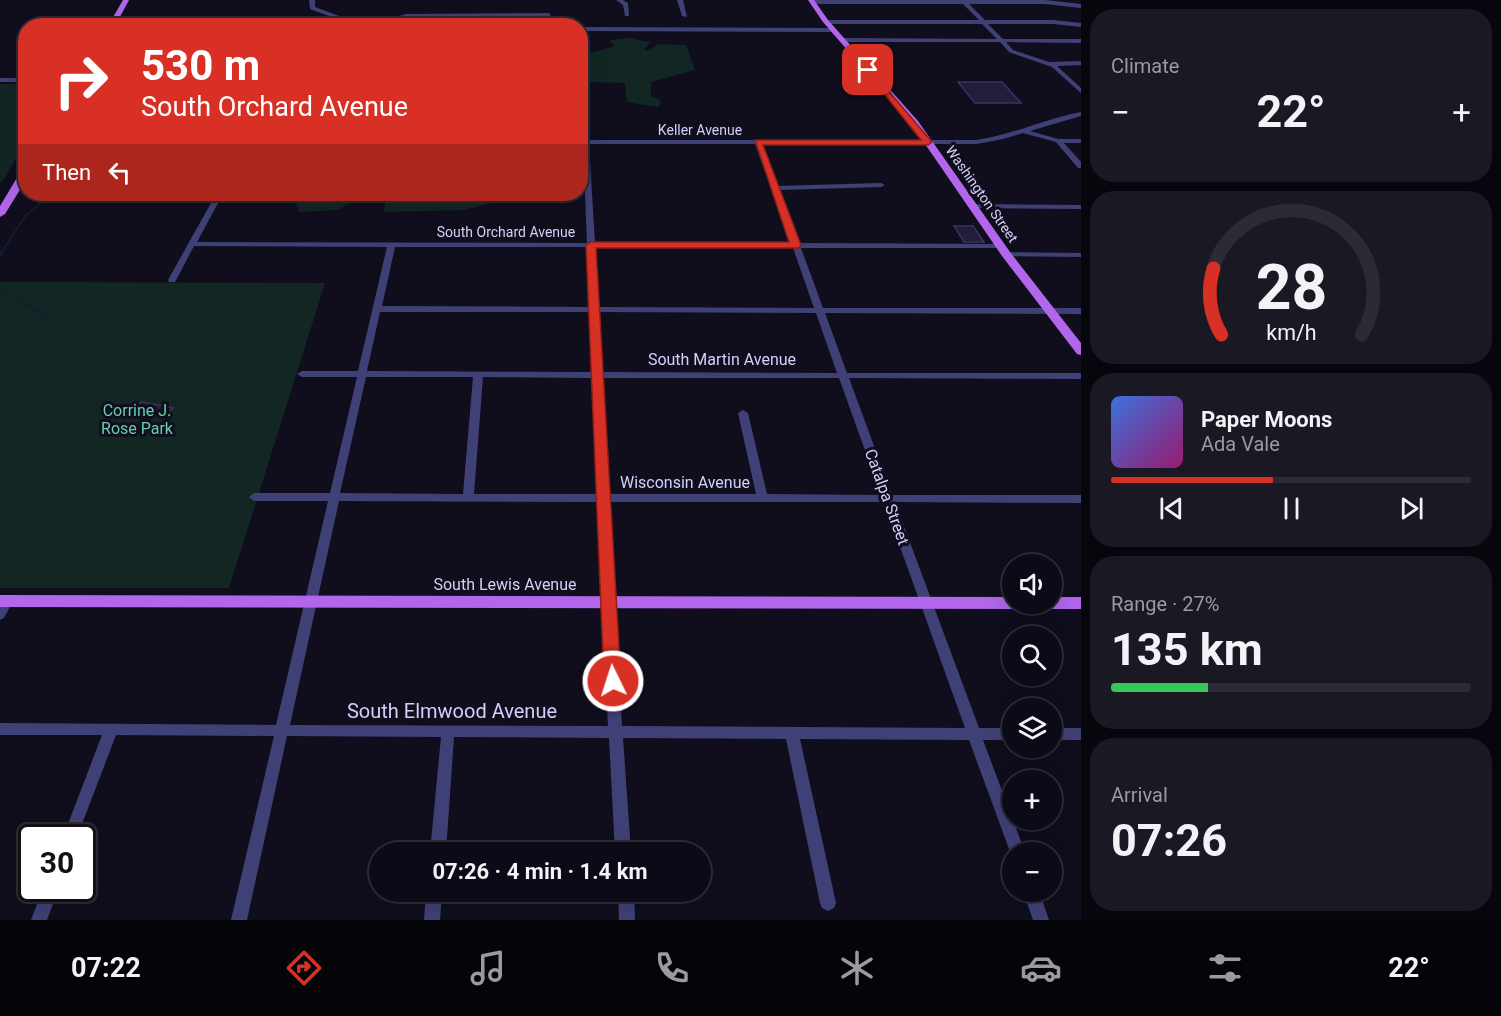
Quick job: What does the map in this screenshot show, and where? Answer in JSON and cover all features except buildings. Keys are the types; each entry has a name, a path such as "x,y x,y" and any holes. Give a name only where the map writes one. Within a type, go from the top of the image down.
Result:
{"main road":[{"path":"116,18 126,0"},
{"name":"Washington Street","path":"812,1 826,22 915,123 1003,250 1081,351"},
{"path":"0,213 18,184"},
{"name":"South Lewis Avenue","path":"2,606 312,601 1081,603"}],"street":[{"path":"312,0 312,8 340,18"},
{"path":"619,0 626,4 627,15"},
{"path":"680,0 685,15"},
{"path":"812,1 1045,2 1081,6"},
{"path":"964,1 1016,54 1059,69 1081,91"},
{"path":"399,18 406,16 548,16 548,18"},
{"path":"826,22 984,22 1081,25"},
{"path":"588,29 833,30"},
{"path":"842,40 1081,41"},
{"path":"1050,64 1081,63"},
{"path":"0,80 18,80"},
{"name":"Keller Avenue","path":"588,142 995,140 1026,132 1060,117 1081,114"},
{"path":"1026,132 1058,141 1081,141"},
{"path":"1058,141 1081,166"},
{"name":"Catalpa Street","path":"758,142 1013,842"},
{"path":"774,188 828,189 881,185"},
{"path":"172,280 215,201"},
{"path":"588,201 622,842"},
{"path":"972,206 1081,207"},
{"name":"South Orchard Avenue","path":"191,244 795,245 1003,250 1081,255"},
{"path":"239,920 391,245"},
{"path":"377,309 1081,311"},
{"name":"South Martin Avenue","path":"302,374 1081,376"},
{"path":"468,498 478,374"},
{"path":"743,414 764,499"},
{"name":"Wisconsin Avenue","path":"254,497 1081,499"},
{"name":"South Elmwood Avenue","path":"0,729 1002,734"},
{"path":"75,824 111,730"},
{"path":"439,842 448,731"},
{"path":"792,733 828,903"},
{"path":"1062,734 1081,734"},
{"path":"39,920 46,902"},
{"path":"432,920 433,902"},
{"path":"626,902 627,920"},
{"path":"1035,902 1041,920"}],"green space":[{"path":"628,38 651,42 644,49 647,51 659,44 686,45 695,70 651,82 651,96 659,99 661,103 658,107 627,102 625,83 589,82 588,54 615,46 610,40"},
{"path":"0,84 18,84 18,155 0,182"},
{"path":"295,201 353,201 338,210 299,212"},
{"path":"385,201 500,201 464,210 384,212"},
{"name":"Corrine J. Rose Park","path":"0,282 325,283 229,588 0,588"}],"waterway":[{"path":"2,252 26,215 43,201"},
{"path":"0,255 3,250"},
{"path":"0,292 8,295"},
{"path":"14,297 47,317"}],"route":[{"path":"613,681 591,245 795,245 758,142 928,142 921,130 868,70"}]}
